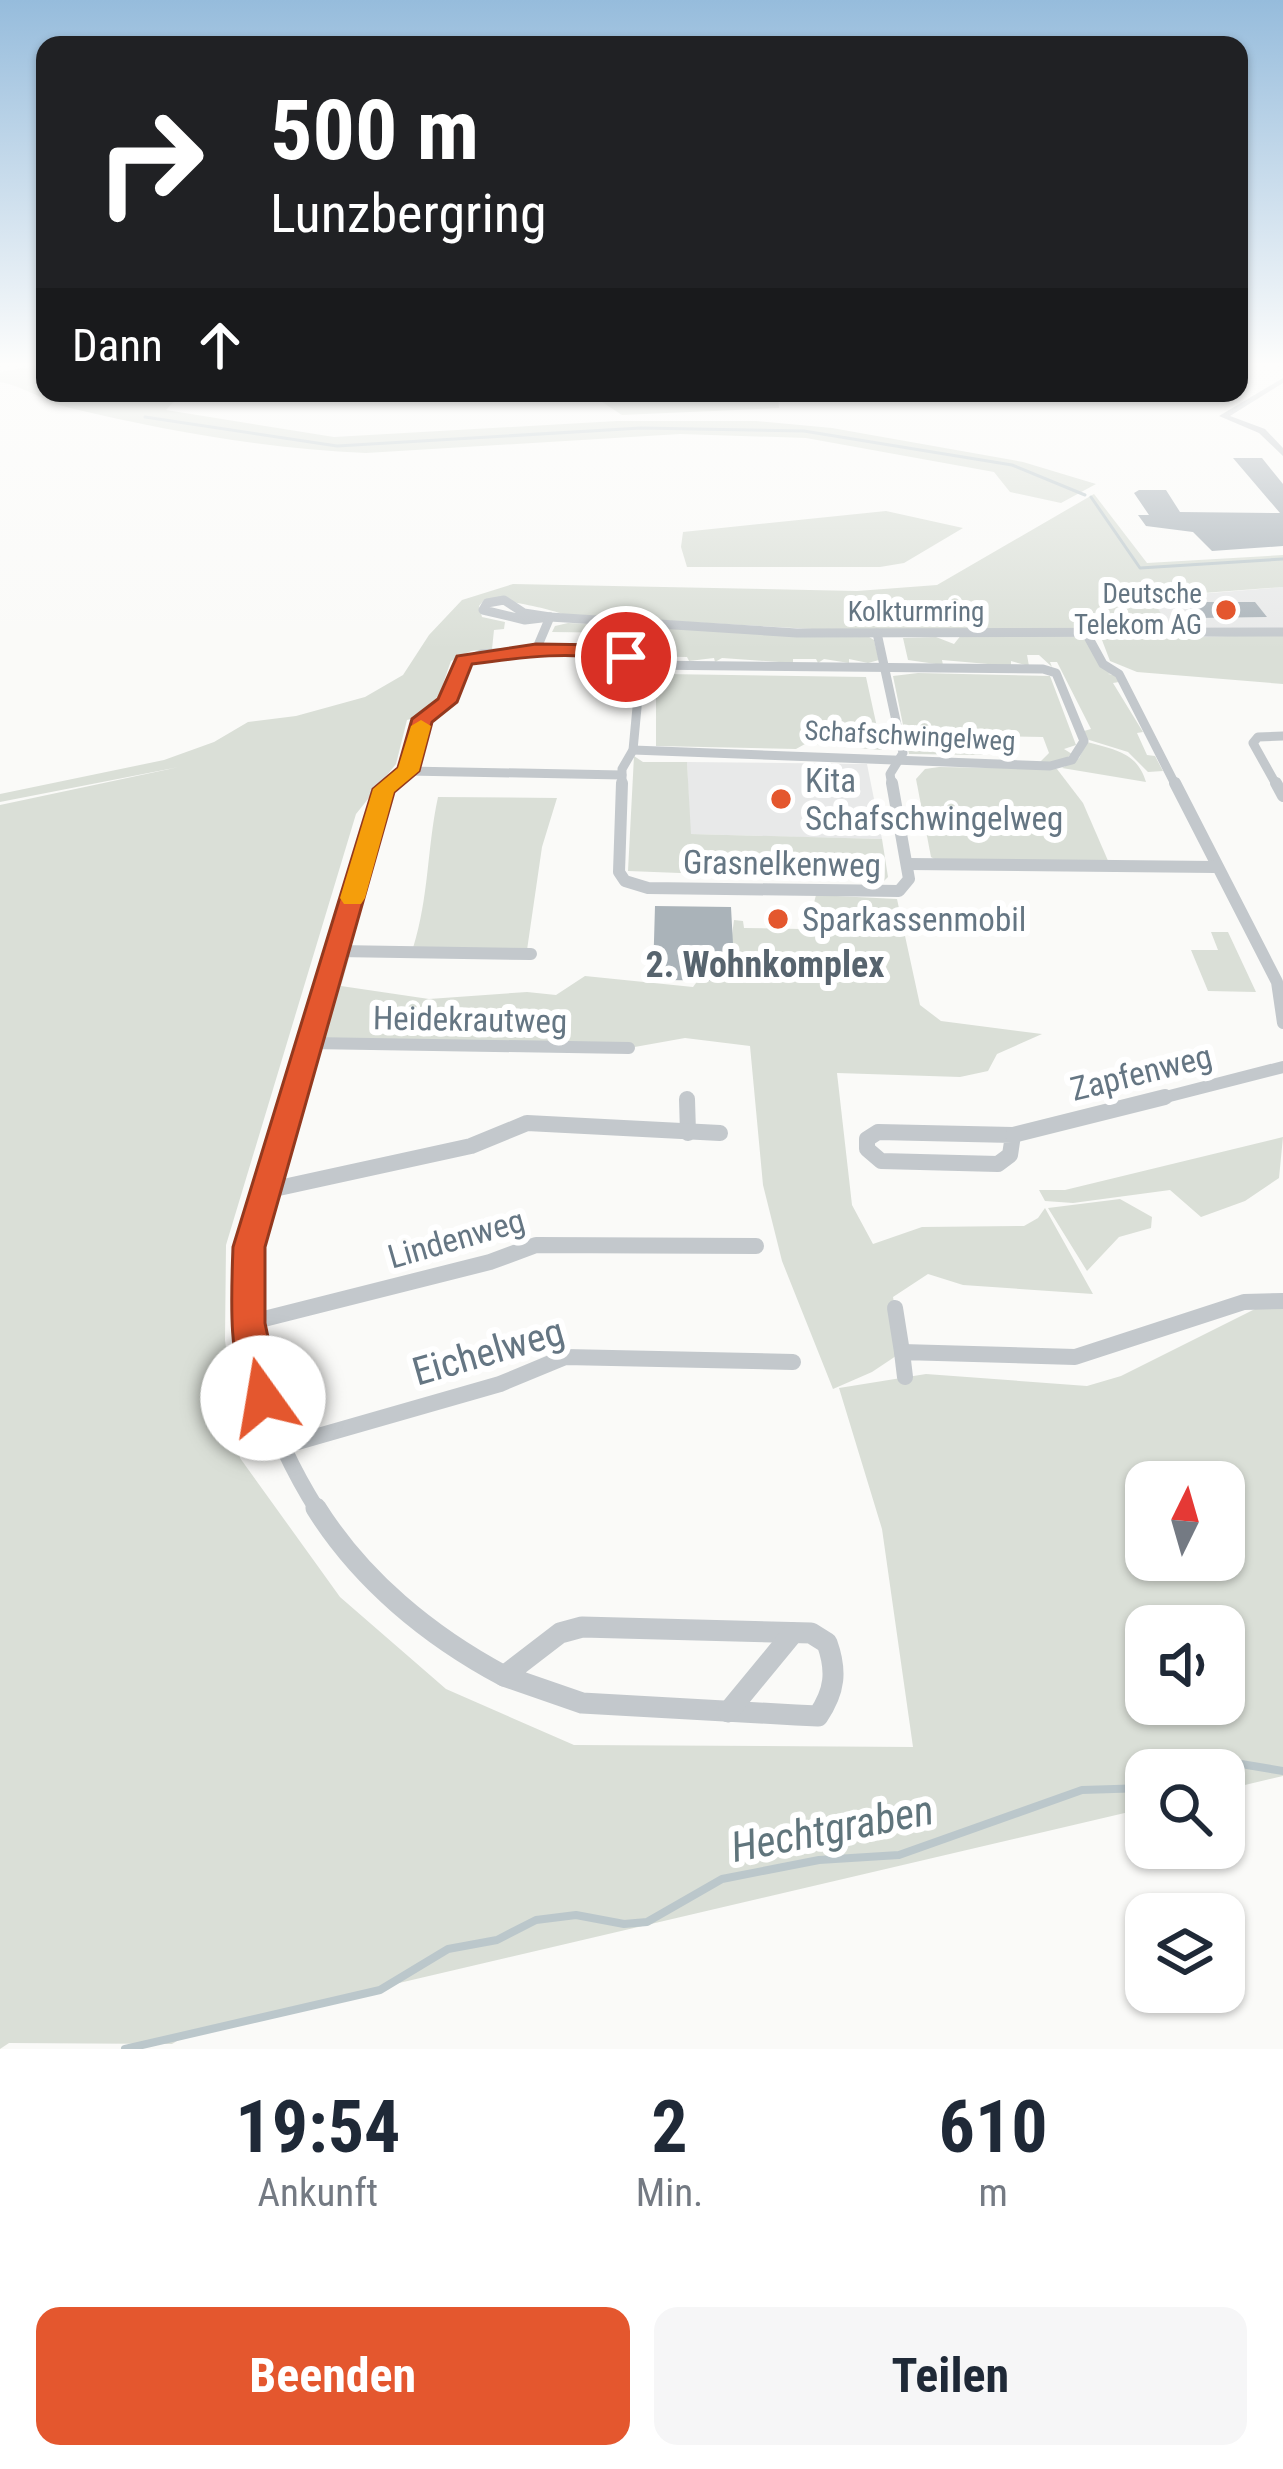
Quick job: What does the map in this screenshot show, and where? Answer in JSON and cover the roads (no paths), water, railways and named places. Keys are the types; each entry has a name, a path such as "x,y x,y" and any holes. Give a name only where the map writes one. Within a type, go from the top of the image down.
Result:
{"street":[{"name":"Kolkturmring","path":"550,617 524,620 482,610 487,603 504,600 524,613 550,617 711,630 1283,632"},
{"path":"536,650 550,617"},
{"path":"877,633 901,760 890,774 908,864"},
{"path":"1086,633 1103,664 1119,674 1277,982 1283,1023"},
{"name":"Kolkturmring","path":"408,771 423,719 446,702 459,664 482,654 615,652 641,665 1043,669"},
{"path":"502,1677 560,1633 582,1628 811,1634 827,1643 835,1664 832,1698 818,1716 728,1712 567,1701 502,1677 427,1629 382,1592 317,1514 280,1447 252,1358 249,1247 384,789 408,771 622,775 633,750 641,665"},
{"name":"Schafschwingelweg","path":"633,750 1050,766 1072,760 1084,747 1057,673 1043,669"},
{"path":"1283,736 1258,736 1253,742 1283,796"},
{"name":"Grasnelkenweg","path":"622,775 619,872 630,884 648,887 882,892 905,888 908,864 1215,867"},
{"path":"337,951 531,954"},
{"name":"Heidekrautweg","path":"310,1043 629,1048"},
{"name":"Zapfenweg","path":"1013,1135 1010,1155 998,1164 881,1161 868,1149 867,1139 878,1132 1013,1135 1283,1067"},
{"path":"687,1100 688,1132"},
{"path":"265,1191 471,1146 527,1123 720,1133"},
{"name":"Lindenweg","path":"248,1323 490,1262 536,1245 756,1246"},
{"path":"902,1352 1075,1357 1244,1302 1283,1300"},
{"path":"895,1308 905,1377"},
{"name":"Eichelweg","path":"280,1447 500,1384 565,1357 793,1362"},
{"path":"728,1712 793,1633"}],"waterway":[{"path":"973,459 1012,465 1085,495"},
{"path":"1091,497 1140,568 1283,559"},
{"name":"Hechtgraben","path":"1245,1765 1283,1771"},
{"name":"Hechtgraben","path":"125,2049 380,1990 448,1949 497,1940 536,1920 576,1915 624,1924 647,1922 722,1879 819,1860 899,1855 1082,1790 1125,1789"}],"place":[{"name":"Deutsche Telekom AG","path":"1226,610"},
{"name":"Kita Schafschwingelweg","path":"781,799"},
{"name":"Sparkassenmobil","path":"778,919"}],"district":[{"name":"2. Wohnkomplex","path":"765,964"}]}
